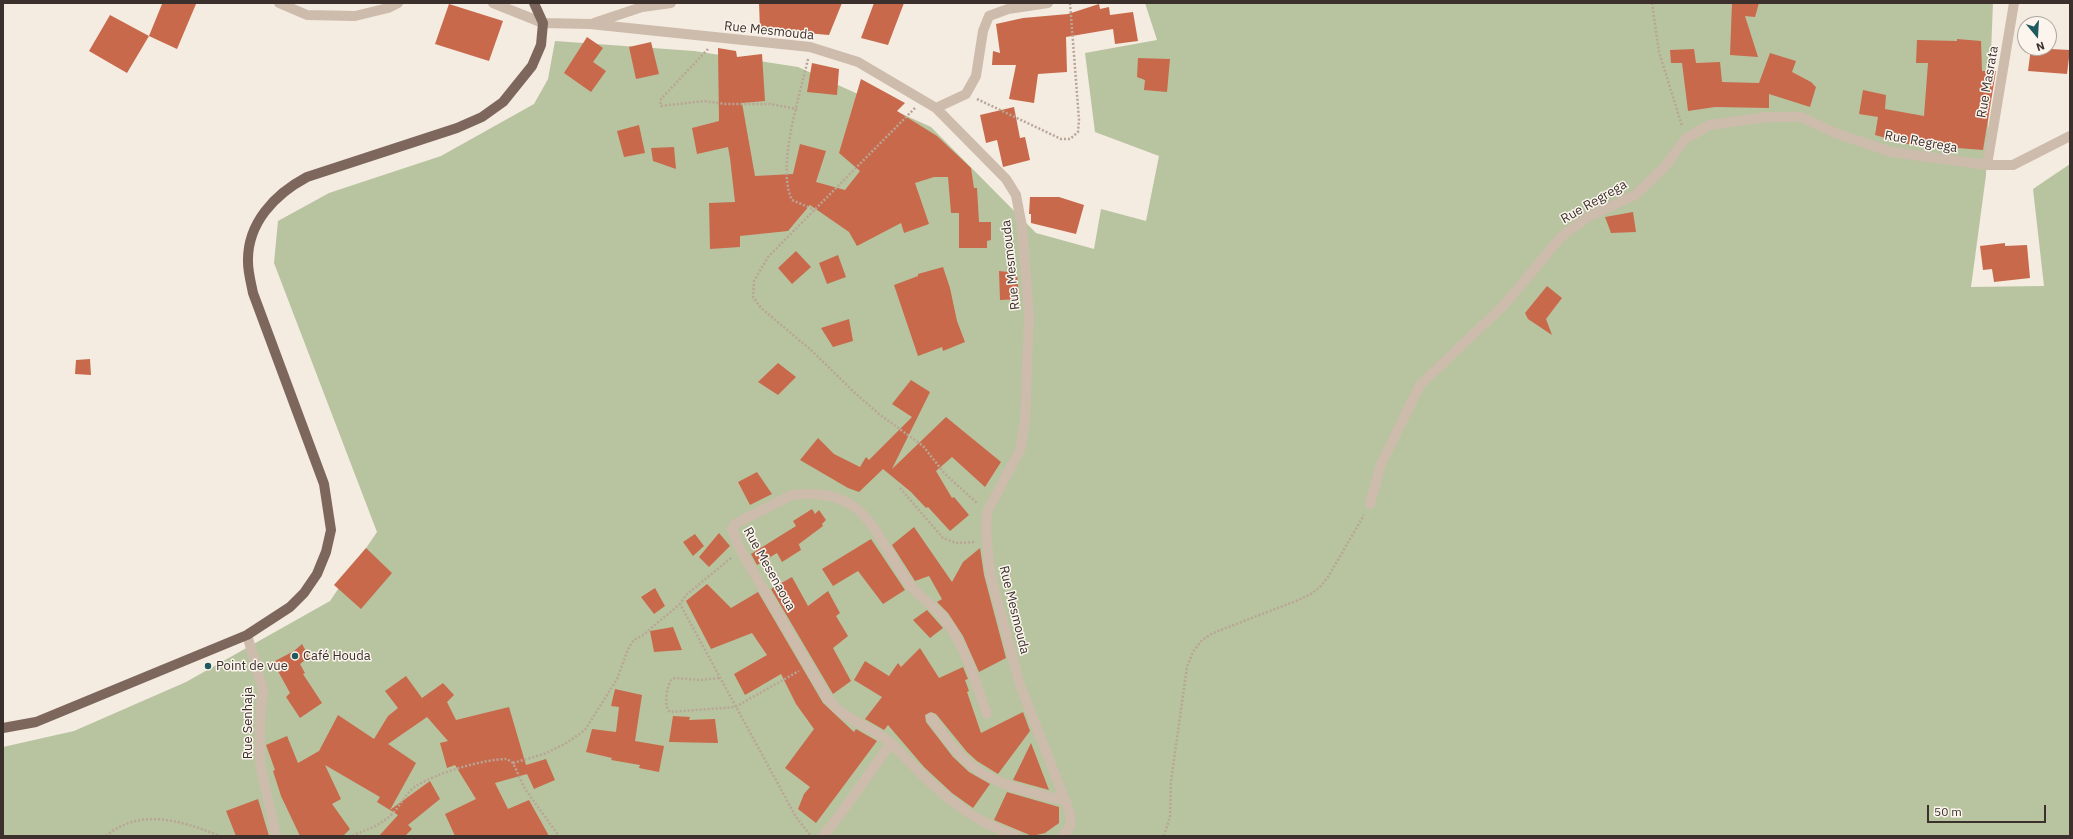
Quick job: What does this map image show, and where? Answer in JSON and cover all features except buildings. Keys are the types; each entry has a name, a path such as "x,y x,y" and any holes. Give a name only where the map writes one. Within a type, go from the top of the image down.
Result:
{"main road":[{"path":"3,728 36,722 247,635 290,607 304,593 317,574 326,552 331,530 324,484 253,293 248,263 250,240 262,215 276,198 291,186 308,177 457,128 482,117 503,102 532,66 541,45 543,23 534,3"}],"street":[{"path":"278,3 307,15 355,16 388,8 398,3"},
{"path":"493,3 543,23"},
{"path":"590,24 642,8 671,3"},
{"path":"936,108 966,94 976,76 983,31 988,16 1008,9 1048,3"},
{"name":"Rue Masrata","path":"1987,165 2014,3"},
{"name":"Rue Mesmouda","path":"543,23 590,24 810,47 858,62 924,99 936,108 1006,179 1016,195 1022,227 1030,315 1026,422 1020,450 987,512 987,541 990,573 1020,685 1066,801 1070,825 1063,836"},
{"name":"Rue Regrega","path":"1370,504 1381,464 1420,385 1505,304 1560,237 1588,217 1635,195 1664,168 1686,138 1710,125 1767,117 1801,117 1835,133 1891,152 1987,165 2013,165 2070,136"},
{"name":"Rue Mesenaoua","path":"891,744 880,734 834,707 741,551 733,534 732,529 735,524 792,495 815,494 840,499 865,514 912,587 932,605 951,628 958,641 987,714"},
{"name":"Rue Senhaja","path":"247,635 263,689 260,723 260,763 276,836"},
{"path":"931,718 963,758 985,774 1018,788 1066,801"},
{"path":"823,836 891,744 922,776 954,803 981,821 1017,836"}],"path":[{"path":"966,94 1061,139 1070,138 1078,132 1079,120 1070,3"},
{"path":"1652,3 1659,52 1686,138"},
{"path":"718,38 692,64 660,100 661,106 704,101 724,104 770,104 797,109"},
{"path":"810,47 785,168 791,198 794,202 814,210"},
{"path":"924,99 768,257 754,281 753,297 761,308 811,350 855,393 879,414 923,446 945,474 987,512"},
{"path":"900,488 943,538 956,543 987,541"},
{"path":"1164,836 1170,817 1171,781 1183,687 1187,667 1193,652 1202,640 1213,633 1296,601 1311,594 1320,587 1328,577 1370,504"},
{"path":"513,763 544,754 565,744 585,730 617,679 629,647 634,640 644,635 680,604 686,595 741,551"},
{"path":"680,604 796,818 811,836"},
{"path":"719,678 700,680 675,678 672,680 666,705 667,710 670,712 678,712 735,707 809,666"},
{"path":"352,836 380,824 392,814 408,793 430,779 470,765 507,758 513,763 525,789 559,836"},
{"path":"106,836 115,829 134,820 154,818 203,829 220,836"}],"green space":[{"path":"1145,3 1993,3 1986,175 1971,287 2044,286 2033,189 2070,164 2070,836 3,836 3,747 74,731 186,682 330,601 377,532 274,263 278,221 329,193 441,156 534,104 548,79 555,41 694,51 798,67 931,127 1036,233 1094,249 1101,209 1146,221 1159,156 1095,132 1085,53 1157,40"}],"place":[{"name":"Café Houda","path":"295,656"},
{"name":"Point de vue","path":"208,666"}]}
